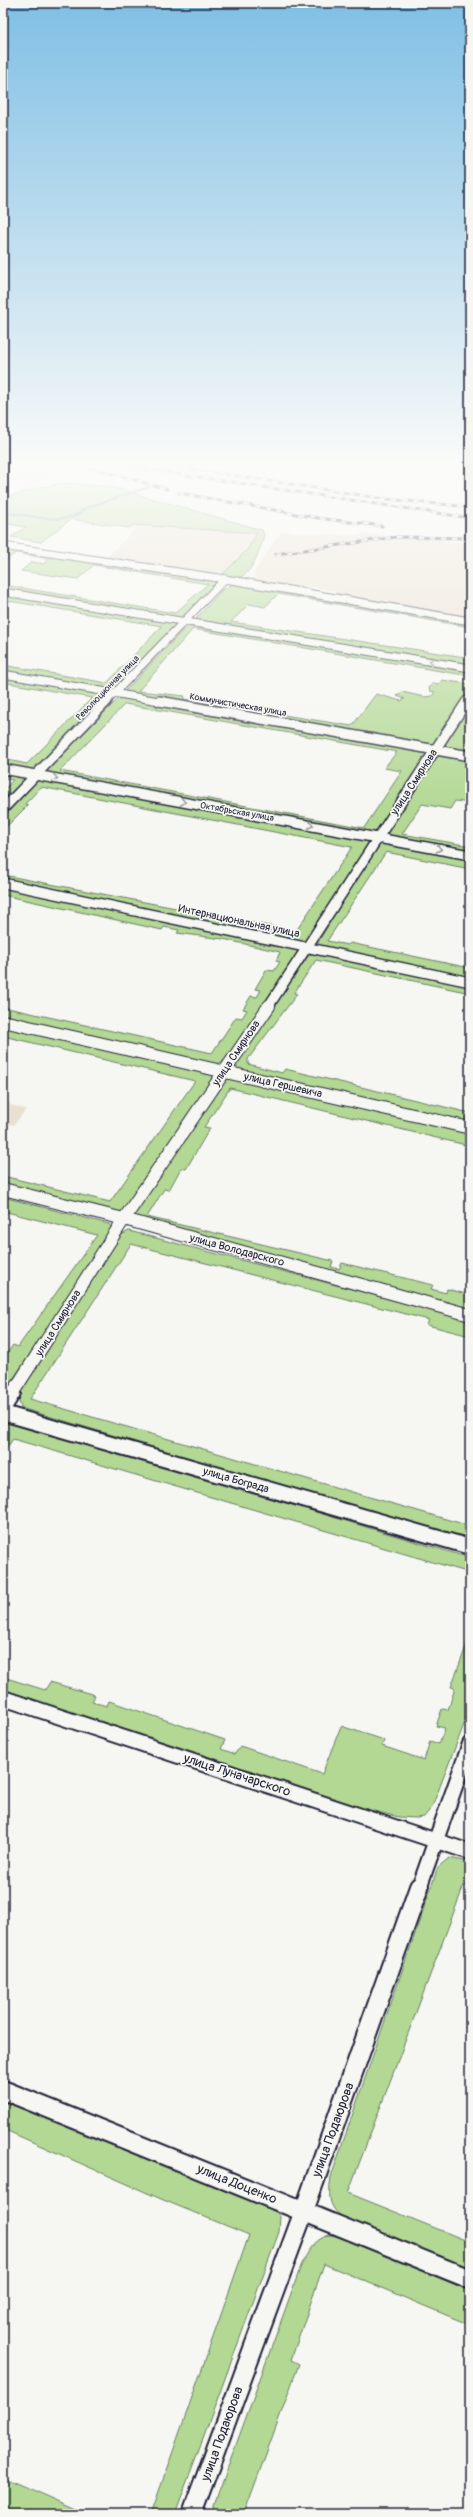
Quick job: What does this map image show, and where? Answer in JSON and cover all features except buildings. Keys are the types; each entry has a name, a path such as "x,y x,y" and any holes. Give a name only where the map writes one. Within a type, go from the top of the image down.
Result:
{"street":[{"name":"Революционная улица","path":"3,809 117,694 224,580"},
{"path":"234,580 470,621"},
{"path":"3,592 470,668"},
{"name":"Коммунистическая улица","path":"3,674 470,756"},
{"name":"улица Смирнова","path":"3,1409 124,1219 308,948 377,838 470,697"},
{"name":"Октябрьская улица","path":"3,769 470,855"},
{"name":"Интернациональная улица","path":"3,883 470,982"},
{"name":"улица Гершевича","path":"3,1021 470,1128"},
{"name":"улица Володарского","path":"3,1189 124,1219 470,1315"},
{"name":"улица Бограда","path":"3,1413 470,1547"},
{"name":"улица Луначарского","path":"3,1698 470,1852"},
{"name":"улица Подаюрова","path":"192,2514 304,2211 470,1744"},
{"name":"улица Доценко","path":"3,2090 470,2279"}],"shaded area":[{"path":"470,580 470,618 337,594 334,591 313,587 306,589 260,581"},
{"path":"3,1101 11,1103 9,1105 26,1109 14,1125 3,1123"}],"green space":[{"path":"187,580 219,582 182,619 3,591 3,585 175,613 208,584"},
{"path":"234,584 470,623 470,627 278,594 265,607 249,604 231,622 465,657 470,650 470,666 195,620 223,589"},
{"path":"3,595 178,624 115,691 3,672 3,665 107,683 162,626 3,600"},
{"path":"189,624 470,670 470,676 193,629 138,691 185,696 184,699 352,726 376,694 401,701 405,699 397,696 402,692 424,697 432,696 435,692 430,691 429,688 433,683 439,684 442,680 468,684 470,681 470,695 437,746 124,692"},
{"path":"3,676 110,695 35,772 3,766 3,759 27,764 92,698 3,682"},
{"path":"119,698 433,751 375,836 45,772","holes":["125,704 397,752 384,768 402,771 364,828 60,771"]},
{"path":"470,704 470,753 448,749 445,744"},
{"path":"439,752 470,757 470,803 455,801 450,809 422,804 402,834 470,846 470,853 381,837"},
{"path":"3,771 29,777 3,805 3,791 13,780 3,778"},
{"path":"40,778 370,840 307,944 3,883 3,875 296,931 352,847 41,787 25,804 28,805 3,830 3,816"},
{"path":"385,843 470,859 470,869 386,852 327,941 348,945 350,943 470,968 470,979 321,948 317,944 375,846"},
{"path":"3,887 299,950 300,952 228,1057 224,1061 214,1065 3,1018 3,1007 212,1053 236,1017 242,1018 247,1010 243,1009 251,996 257,997 261,990 255,989 266,970 274,971 280,962 276,961 280,952 223,939 177,933 179,930 164,927 162,930 3,895"},
{"path":"313,953 470,985 470,993 316,960 294,993 297,994 248,1059 248,1064 282,1073 285,1069 470,1113 470,1126 234,1069 233,1066 308,956"},
{"path":"3,1024 215,1075 215,1078 125,1215 3,1191 3,1176 110,1202 195,1081 3,1036"},
{"path":"228,1076 470,1132 470,1146 230,1088 204,1127 210,1128 186,1169 181,1168 169,1190 164,1189 147,1217 333,1261 331,1267 339,1269 342,1263 433,1285 431,1289 446,1293 447,1289 470,1295 470,1312 131,1219"},
{"path":"3,1197 109,1224 113,1230 3,1394 3,1359 13,1345 18,1347 97,1235 3,1211"},
{"path":"129,1231 470,1320 470,1336 427,1325 429,1320 131,1244 30,1399 470,1526 470,1541 21,1408 18,1397 121,1235"},
{"path":"11,1421 470,1558 470,1573 13,1439 3,1453 3,1422"},
{"path":"470,1636 470,1709 432,1807 424,1817 417,1818 399,1817 336,1802 3,1692 3,1677 45,1690 50,1682 95,1695 92,1702 107,1706 109,1701 225,1740 221,1749 235,1754 240,1746 322,1774 341,1726 384,1740 382,1746 424,1760 430,1741 439,1744 445,1728 436,1726 442,1709 448,1710 455,1688 451,1687"},
{"path":"449,1858 470,1862 470,1887 464,1885 348,2193 470,2242 470,2270 356,2225 341,2216 336,2211 333,2207 330,2194 331,2177 438,1867"},
{"path":"3,2098 275,2211 280,2216 279,2232 175,2514 151,2514 249,2235 161,2199 3,2129"},
{"path":"329,2235 344,2237 470,2291 470,2325 324,2264 291,2360 299,2364 244,2514 211,2514 301,2266 315,2243 323,2237"},
{"path":"3,2477 88,2514 3,2514"}]}
